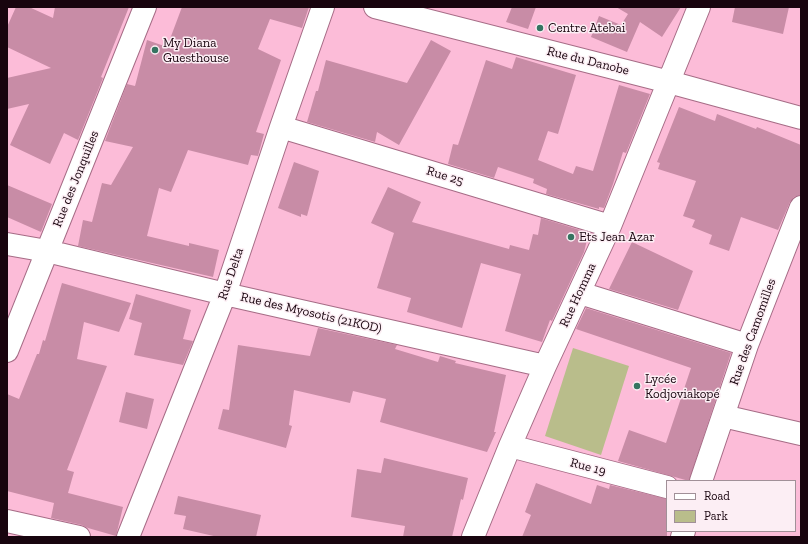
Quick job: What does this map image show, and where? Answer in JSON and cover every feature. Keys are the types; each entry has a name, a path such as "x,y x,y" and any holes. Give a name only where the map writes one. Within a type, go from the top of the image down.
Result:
{"street":[{"name":"Rue des Jonquilles","path":"7,350 145,7"},
{"name":"Rue Delta","path":"128,537 225,294 323,7"},
{"name":"Rue du Danobe","path":"375,7 669,82 801,118"},
{"name":"Rue Homma","path":"473,537 510,446 545,366 610,226 699,7"},
{"name":"Rue 25","path":"281,127 610,226"},
{"name":"Rue des Camomilles","path":"701,480 746,345 801,207"},
{"name":"Rue des Myosotis (21KOD)","path":"7,244 47,251 225,294 545,366"},
{"path":"580,293 746,345"},
{"path":"723,416 801,434"},
{"name":"Rue 19","path":"510,446 666,487"},
{"path":"7,521 79,537"}],"green space":[{"path":"573,348 629,366 601,455 545,436"}],"building":[{"path":"16,7 29,7 53,18 55,7 129,7 78,140 64,133 50,164 10,145 29,104 7,109 7,78 51,68 7,47 7,27"},
{"path":"182,7 309,7 302,28 270,19 258,49 281,60 256,132 264,134 258,156 251,155 248,165 188,150 171,192 159,188 147,236 189,246 189,243 219,250 213,277 78,246 83,220 92,222 102,183 111,185 133,147 105,141 127,84 135,86 147,40 167,47"},
{"path":"512,7 536,7 528,29 506,22"},
{"path":"616,7 681,7 662,37 640,22 627,52 591,37 599,16 621,25 628,14"},
{"path":"735,7 789,7 783,34 732,22"},
{"path":"431,40 451,51 399,145 377,132 375,142 307,122 316,91 318,91 326,60 407,83"},
{"path":"516,57 576,75 558,134 548,131 538,160 573,174 576,166 593,171 619,85 650,94 626,153 623,152 604,208 599,207 599,209 546,194 547,189 533,183 534,179 498,167 494,178 448,164 453,144 458,145 486,60 512,69"},
{"path":"679,107 715,121 717,114 756,129 757,127 801,145 800,195 794,197 790,202 778,230 741,217 729,251 709,244 712,235 692,227 695,220 683,216 696,181 658,169 660,163 657,162"},
{"path":"294,162 319,171 307,216 301,214 301,217 278,208"},
{"path":"7,185 52,204 41,232 7,217"},
{"path":"388,187 421,202 412,222 509,249 510,245 529,250 533,234 538,235 541,218 593,234 589,241 587,240 584,252 552,321 550,320 542,342 505,331 521,274 481,263 462,328 407,312 411,298 377,288 394,233 371,223"},
{"path":"632,242 693,271 678,310 609,289"},
{"path":"62,283 131,303 119,332 84,322 77,359 107,366 67,470 74,472 68,493 123,507 116,536 82,525 51,518 54,503 7,491 7,394 19,399 37,354 39,354 43,340 45,341"},
{"path":"136,294 191,310 183,339 193,341 183,365 134,355 142,323 129,319"},
{"path":"586,308 731,353 689,480 618,461 629,430 666,443 691,368 576,329"},
{"path":"318,328 397,345 395,349 438,362 440,356 456,361 455,363 506,375 494,432 496,432 487,452 380,422 386,399 353,391 350,403 294,390 289,425 292,426 286,448 218,429 223,409 229,410 238,345 310,356"},
{"path":"126,392 154,399 147,429 119,422"},
{"path":"384,458 468,478 463,500 461,499 452,537 403,537 405,526 351,517 357,469 381,473"},
{"path":"536,483 591,504 597,485 609,489 610,485 666,499 667,537 522,537 531,515 525,512"},
{"path":"178,496 261,515 256,537 218,537 183,529 186,516 174,514"}],"place":[{"name":"Centre Atebai","path":"540,28"},
{"name":"My Diana Guesthouse","path":"155,50"},
{"name":"Ets Jean Azar","path":"571,237"},
{"name":"Lycée Kodjoviakopé","path":"637,386"}]}
